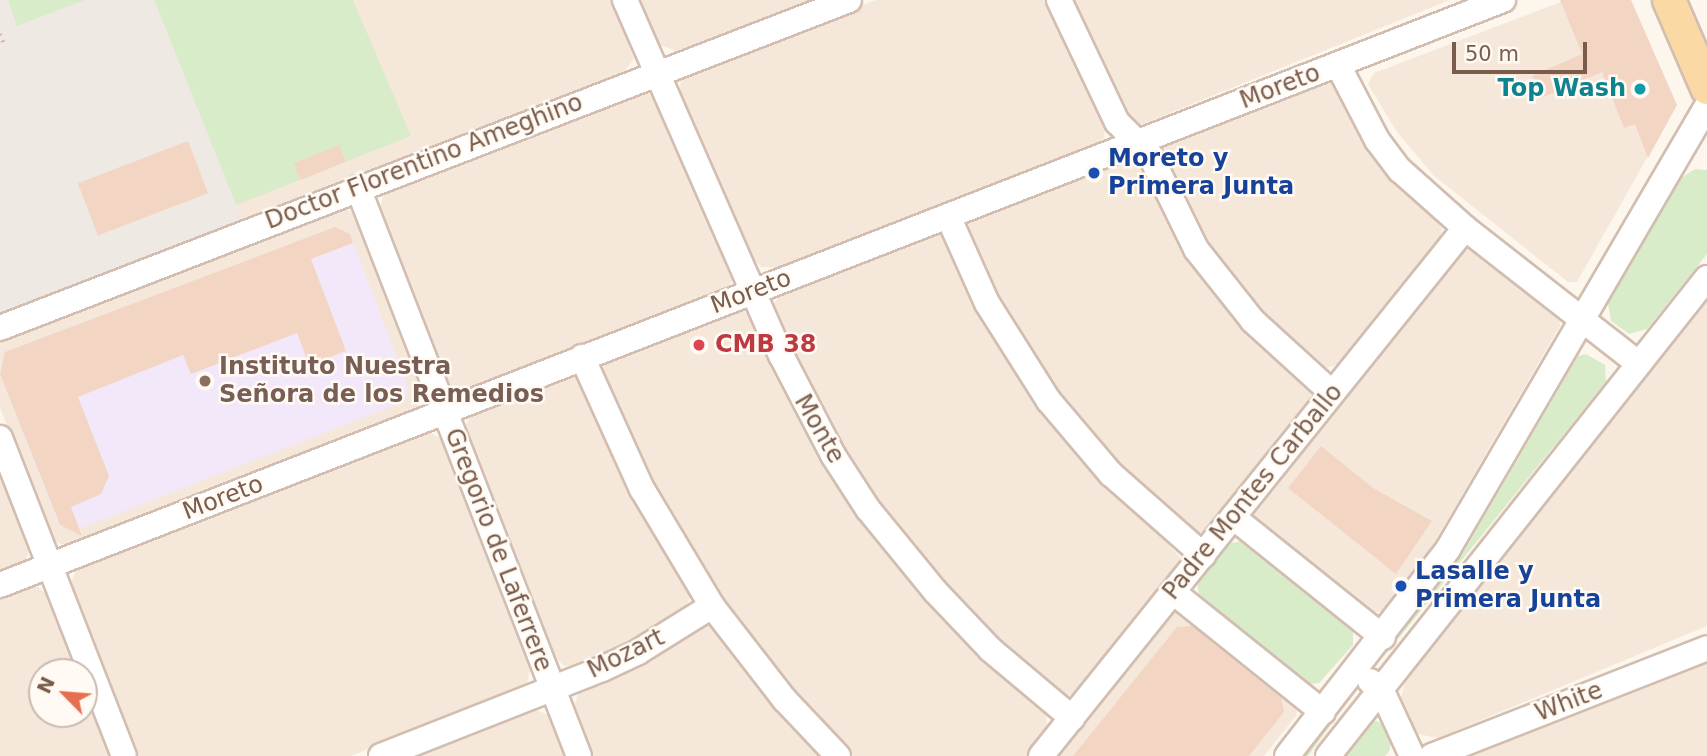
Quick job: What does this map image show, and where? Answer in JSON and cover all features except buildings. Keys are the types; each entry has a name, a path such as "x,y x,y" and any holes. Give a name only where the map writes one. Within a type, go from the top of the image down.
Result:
{"main road":[{"path":"1669,0 1707,88"}],"street":[{"name":"Monte","path":"625,0 800,398 875,517 968,627 1072,718"},
{"name":"Doctor Florentino Ameghino","path":"0,328 358,187 849,0"},
{"path":"1059,0 1117,122 1150,155 1196,249 1224,287 1286,354 1332,393"},
{"name":"Moreto","path":"0,585 1503,0"},
{"path":"1338,65 1387,154 1465,228 1637,362"},
{"path":"1287,756 1383,637 1481,498 1707,106"},
{"name":"Gregorio de Laferrere","path":"358,187 579,756"},
{"path":"948,216 997,321 1055,410 1111,474 1203,555"},
{"name":"Padre Montes Carballo","path":"1041,756 1465,228"},
{"path":"1328,756 1382,691 1637,362 1707,278"},
{"path":"582,357 642,489 712,606 785,700 838,756"},
{"path":"0,438 124,756"},
{"path":"1233,517 1383,637"},
{"path":"1173,592 1323,712"},
{"name":"Mozart","path":"381,756 638,652 712,606"},
{"name":"White","path":"1432,756 1707,648"},
{"path":"1357,670 1382,691 1412,756"}],"path":[{"path":"0,34 4,44"}],"shaded area":[{"path":"0,0 154,0 243,221 0,316"},
{"path":"154,0 611,0 634,59 622,74 243,221"},
{"path":"637,0 813,0 676,51 658,44"},
{"path":"876,0 1047,0 1105,124 1104,138 1096,145 779,268 761,267 754,259 680,95 681,78 689,70"},
{"path":"1071,0 1450,0 1140,125 1128,120"},
{"path":"1566,0 1675,108 1577,282 1568,282 1433,175 1397,132 1368,84 1374,73"},
{"path":"1325,81 1336,85 1442,229 1439,241 1342,363 1327,368 1283,340 1206,250 1161,155 1165,144"},
{"path":"643,91 655,97 734,276 731,283 723,290 469,389 453,388 446,382 379,212 384,192"},
{"path":"1129,157 1141,161 1311,393 1308,405 1210,528 1199,533 1191,532 1082,430 1002,312 966,230 971,220"},
{"name":"Instituto Nuestra Señora de los Remedios","path":"345,208 356,216 423,387 418,409 68,546 53,541 0,408 0,338"},
{"name":"Instituto Nuestra Señora de los Remedios","path":"335,227 350,234 409,389 403,402 73,531 59,525 0,374 5,352"},
{"path":"937,233 945,237 1131,506 1180,557 1180,565 1071,695 1064,696 1006,652 907,547 810,398 772,307 782,291"},
{"path":"1469,246 1558,313 1560,326 1431,548 1383,610 1372,614 1252,517 1252,511"},
{"path":"1707,301 1707,626 1438,738 1417,734 1400,703 1405,680"},
{"path":"738,310 753,315 817,442 1046,710 1047,730 1027,756 853,756 752,645 669,519 600,373 608,360"},
{"path":"571,375 579,378 691,596 683,611 632,644 574,667 563,665 551,653 465,427 471,414"},
{"path":"429,432 444,440 531,665 527,684 351,756 135,756 70,586 77,568"},
{"path":"0,468 30,549 24,563 0,575"},
{"path":"27,587 38,587 51,598 74,658 28,658 28,728 98,728 98,720 112,756 0,756 0,598"},
{"path":"1178,609 1298,704 1296,716 1264,756 1055,756"},
{"path":"710,626 826,756 591,756 573,709 580,689 699,627"},
{"path":"1707,663 1707,756 1468,756"},
{"path":"534,709 550,716 566,756 410,756"}],"green space":[{"path":"8,0 85,0 17,26"},
{"path":"154,0 353,0 411,136 236,205"},
{"path":"1695,169 1707,170 1707,254 1647,329 1629,334 1611,321 1608,303 1681,178"},
{"path":"1586,354 1605,365 1606,382 1381,660 1464,551 1578,356"},
{"path":"1245,540 1353,625 1353,645 1319,683 1306,684 1199,600 1197,579 1224,545"},
{"path":"1349,697 1308,756 1301,756"},
{"path":"1373,720 1384,724 1391,740 1389,752 1385,756 1344,756"}],"place":[{"name":"Top Wash","path":"1640,89"},
{"name":"Moreto y Primera Junta","path":"1094,173"},
{"name":"CMB 38","path":"699,345"},
{"name":"Instituto Nuestra Señora de los Remedios","path":"205,381"},
{"name":"Lasalle y Primera Junta","path":"1401,586"}]}
